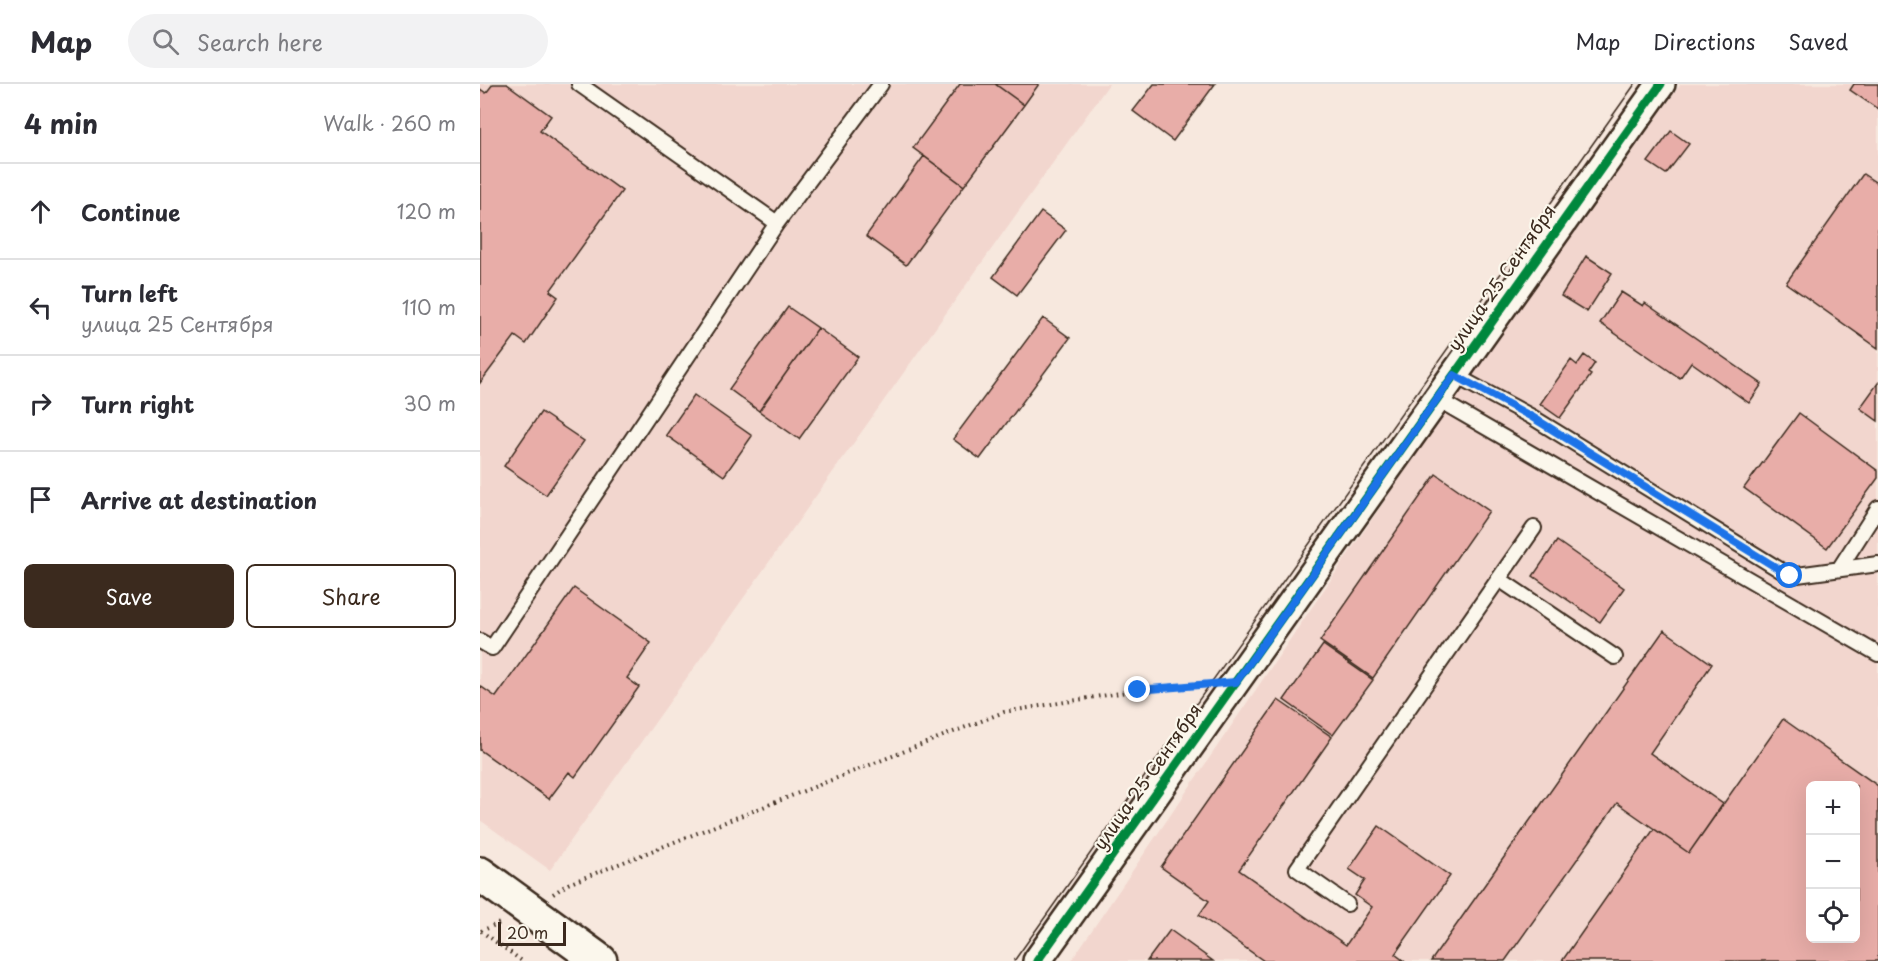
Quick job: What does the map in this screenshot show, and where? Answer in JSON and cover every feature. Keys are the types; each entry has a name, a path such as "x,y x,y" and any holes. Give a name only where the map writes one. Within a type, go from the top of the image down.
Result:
{"main road":[{"path":"480,874 600,961"}],"street":[{"name":"улица 25 Сентября","path":"1037,961 1661,84"}],"lane":[{"path":"579,84 777,223"},
{"path":"480,641 492,648 777,223 881,84"},
{"path":"1454,375 1532,417 1790,576 1878,564"},
{"path":"1437,399 1878,654"},
{"path":"1839,569 1878,508"},
{"path":"1347,904 1297,869 1534,528"},
{"path":"1499,579 1615,657"}],"path":[{"path":"480,931 530,910 568,884 1004,712 1138,690 1236,682"},
{"path":"480,931 522,961"}],"shaded area":[{"path":"480,84 1109,84 550,870 480,820"},
{"path":"1681,84 1878,84 1878,961 1071,961 1441,418"}],"building":[{"path":"493,84 507,84 551,116 540,131 622,191 550,291 558,297 526,344 515,336 480,383 480,89 486,93"},
{"path":"960,84 995,84 1024,105 964,186 913,148"},
{"path":"995,84 1039,84 1024,105"},
{"path":"1154,84 1215,84 1173,141 1133,111"},
{"path":"1854,84 1878,84 1878,109 1850,90"},
{"path":"1671,131 1689,144 1666,174 1648,162"},
{"path":"924,156 964,186 906,265 866,236"},
{"path":"1863,174 1878,184 1878,348 1786,283"},
{"path":"1041,212 1066,230 1017,295 993,277"},
{"path":"1586,256 1612,273 1587,312 1561,296"},
{"path":"1621,292 1643,306 1645,303 1762,384 1749,403 1691,362 1680,378 1600,323"},
{"path":"788,307 818,328 759,411 729,389"},
{"path":"1043,318 1070,338 980,459 953,439"},
{"path":"818,328 858,357 799,439 759,411"},
{"path":"1584,355 1595,363 1588,373 1591,375 1560,418 1540,404 1571,360 1577,365"},
{"path":"1878,383 1878,421 1860,408"},
{"path":"694,395 752,436 724,476 666,435"},
{"path":"541,412 584,441 546,495 504,466"},
{"path":"1799,413 1878,471 1878,478 1827,548 1744,488"},
{"path":"1436,474 1489,511 1373,678 1320,641"},
{"path":"1557,541 1624,588 1600,622 1533,576"},
{"path":"574,588 651,643 627,678 639,687 575,777 569,772 549,799 480,750 480,686 496,697"},
{"path":"1664,630 1712,664 1650,753 1723,804 1689,853 1617,803 1505,961 1431,961"},
{"path":"1323,645 1373,680 1333,735 1284,700"},
{"path":"1278,700 1332,737 1239,870 1346,945 1372,907 1355,895 1365,880 1349,869 1379,826 1450,876 1395,954 1404,961 1264,961 1199,915 1209,901 1161,867"},
{"path":"1783,719 1878,786 1878,961 1562,961 1654,829 1689,853"},
{"path":"1170,930 1213,961 1147,961"}],"tram line":[{"path":"1014,961 1635,84"}],"cycle path":[{"path":"1037,961 1661,84"}],"route":[{"path":"1138,690 1236,682 1454,375 1532,417 1790,576"}]}
